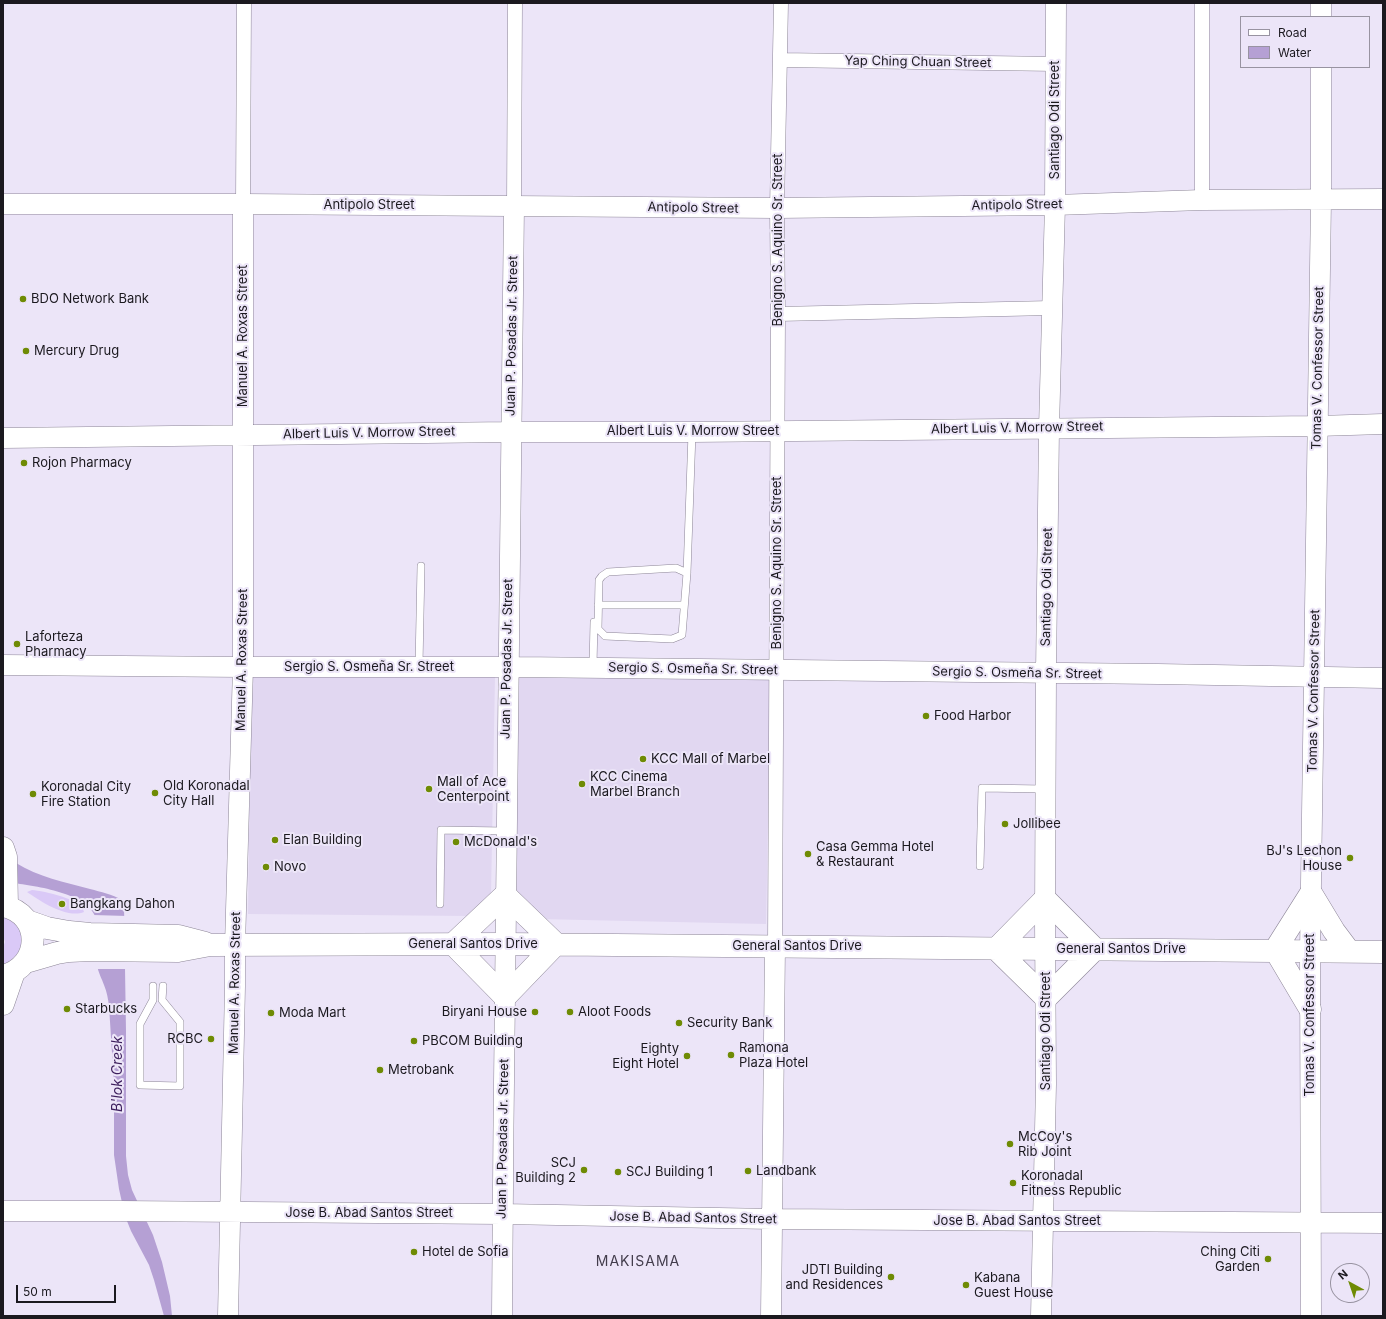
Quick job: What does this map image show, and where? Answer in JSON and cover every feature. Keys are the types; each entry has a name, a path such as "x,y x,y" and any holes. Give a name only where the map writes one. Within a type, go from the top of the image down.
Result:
{"main road":[{"path":"3,1004 15,970 32,951 33,938 27,921 5,900 4,852"},
{"path":"1310,1009 1275,950 1311,893 1334,932 1348,951"},
{"path":"505,895 556,944 505,997 453,944 505,895"},
{"path":"1045,899 1095,949 1046,998 996,949 1045,899"},
{"name":"General Santos Drive","path":"27,921 58,930 90,942"},
{"name":"General Santos Drive","path":"15,970 57,953 90,942 145,943 178,951 210,945 556,944 1383,952"}],"street":[{"name":"Manuel A. Roxas Street","path":"228,1316 235,945 243,667 244,3"},
{"name":"Juan P. Posadas Jr. Street","path":"502,1316 507,667 514,206 515,3"},
{"name":"Benigno S. Aquino Sr. Street","path":"772,1316 778,314 777,208 780,3"},
{"name":"Santiago Odi Street","path":"1041,1316 1046,1084 1046,673 1051,308 1055,205 1056,3"},
{"path":"1202,3 1202,200"},
{"path":"1321,3 1321,16"},
{"name":"Yap Ching Chuan Street","path":"780,60 1056,64"},
{"name":"Tomas V. Confessor Street","path":"1311,1316 1310,951 1321,200 1321,68"},
{"name":"Antipolo Street","path":"3,204 243,204 777,208 1055,205 1202,200 1383,199"},
{"path":"778,314 1051,308"},
{"name":"Albert Luis V. Morrow Street","path":"3,438 510,432 692,432 1318,426 1383,424"},
{"name":"Sergio S. Osmeña Sr. Street","path":"3,665 507,667 1383,678"},
{"name":"Jose B. Abad Santos Street","path":"3,1211 503,1214 772,1219 1383,1223"}],"lane":[{"path":"599,580 598,629 605,636 672,639 682,635 687,573 692,432"},
{"path":"418,667 422,566"},
{"path":"593,668 595,586 602,576 608,572 676,568 687,573"},
{"path":"598,605 684,605"},
{"path":"980,866 982,788 1046,789"},
{"path":"440,904 441,830 506,831"},
{"path":"153,986 153,1000 140,1024 140,1085 180,1086 180,1022 162,1000 162,986"}],"shaded area":[{"path":"251,674 495,676 491,895 470,916 248,914"},
{"name":"KCC Mall of Marbel","path":"513,677 771,677 766,924 538,919 510,894"},
{"path":"32,890 62,896 77,903 82,907 84,912 77,914 54,908 27,892"},
{"path":"3,916 20,929 22,950 3,967 3,947 5,942 3,936"}],"water":[{"name":"B'lok Creek","path":"16,863 42,876 114,896 122,900 124,904 126,1156 128,1175 132,1190 153,1235 162,1262 170,1296 172,1316 164,1316 149,1265 131,1231 125,1216 119,1189 114,1155 114,1084 109,1006 106,990 97,965 96,919 92,910 84,903 73,897 60,892 13,883"}],"pier":[{"path":"93,915 127,916 127,969 96,969"}],"place":[{"name":"BDO Network Bank","path":"23,299"},
{"name":"Mercury Drug","path":"26,351"},
{"name":"Rojon Pharmacy","path":"24,463"},
{"name":"Laforteza Pharmacy","path":"17,644"},
{"name":"Food Harbor","path":"926,716"},
{"name":"KCC Mall of Marbel","path":"643,759"},
{"name":"KCC Cinema Marbel Branch","path":"582,784"},
{"name":"Mall of Ace Centerpoint","path":"429,789"},
{"name":"Old Koronadal City Hall","path":"155,793"},
{"name":"Koronadal City Fire Station","path":"33,794"},
{"name":"Jollibee","path":"1005,824"},
{"name":"Elan Building","path":"275,840"},
{"name":"McDonald's","path":"456,842"},
{"name":"Casa Gemma Hotel & Restaurant","path":"808,854"},
{"name":"BJ's Lechon House","path":"1350,858"},
{"name":"Novo","path":"266,867"},
{"name":"Bangkang Dahon","path":"62,904"},
{"name":"Starbucks","path":"67,1009"},
{"name":"Biryani House","path":"535,1012"},
{"name":"Aloot Foods","path":"570,1012"},
{"name":"Moda Mart","path":"271,1013"},
{"name":"Security Bank","path":"679,1023"},
{"name":"RCBC","path":"211,1039"},
{"name":"PBCOM Building","path":"414,1041"},
{"name":"Ramona Plaza Hotel","path":"731,1055"},
{"name":"Eighty Eight Hotel","path":"687,1056"},
{"name":"Metrobank","path":"380,1070"},
{"name":"McCoy's Rib Joint","path":"1010,1144"},
{"name":"SCJ Building 2","path":"584,1170"},
{"name":"Landbank","path":"748,1171"},
{"name":"SCJ Building 1","path":"618,1172"},
{"name":"Koronadal Fitness Republic","path":"1013,1183"},
{"name":"Hotel de Sofia","path":"414,1252"},
{"name":"Ching Citi Garden","path":"1268,1259"},
{"name":"JDTI Building and Residences","path":"891,1277"},
{"name":"Kabana Guest House","path":"966,1285"}],"district":[{"name":"MAKISAMA","path":"638,1262"}]}
